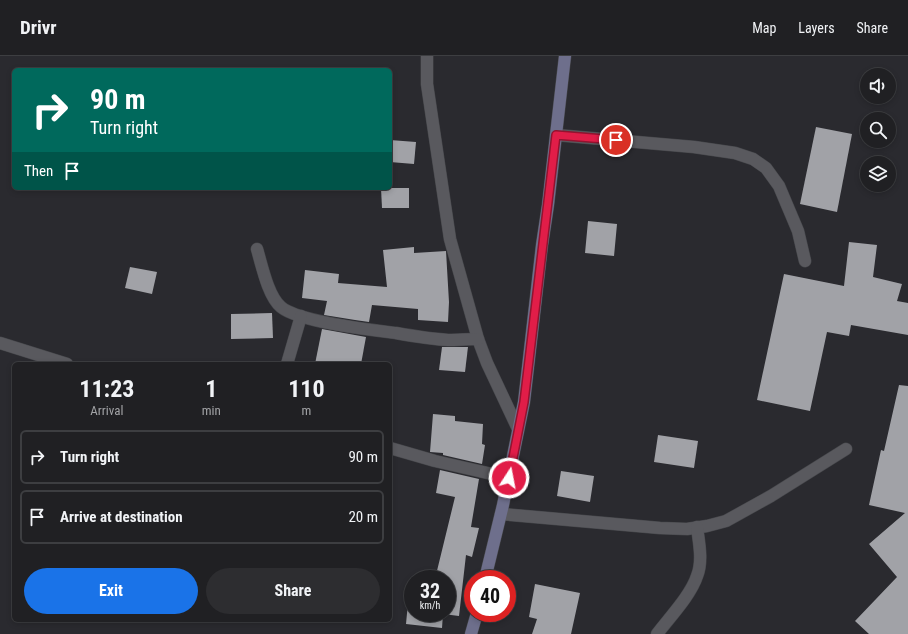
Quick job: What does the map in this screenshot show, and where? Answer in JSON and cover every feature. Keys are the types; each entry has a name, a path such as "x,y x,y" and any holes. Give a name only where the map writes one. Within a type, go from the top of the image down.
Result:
{"street":[{"path":"427,56 427,84 450,239 478,339 487,363 518,429"},
{"path":"487,570 509,478 524,402 565,56"},
{"path":"556,135 694,147 735,153 753,158 766,168 779,186 798,231 804,261"},
{"path":"257,249 274,299 287,311 329,323 424,337 447,340 478,339"},
{"path":"288,362 301,316"},
{"path":"0,343 61,362"},
{"path":"392,449 435,461 509,478"},
{"path":"501,514 687,529 726,521 771,496 846,449"},
{"path":"657,634 688,594 697,576 700,556 697,527"},
{"path":"471,634 474,622"}],"building":[{"path":"816,127 852,134 837,212 800,204"},
{"path":"392,140 416,142 414,164 392,162"},
{"path":"392,188 409,188 409,208 382,208 381,190 392,190"},
{"path":"588,221 617,224 614,256 585,253"},
{"path":"849,242 877,245 873,277 902,284 897,301 908,303 908,335 851,325 849,336 827,332 810,411 757,400 784,274 844,286"},
{"path":"414,247 414,253 446,251 449,302 448,322 418,320 418,309 372,305 369,322 324,315 327,301 302,298 305,270 339,274 338,283 387,287 383,250"},
{"path":"130,267 157,272 152,294 125,288"},
{"path":"272,313 273,338 231,339 231,314"},
{"path":"322,329 366,337 361,362 315,362"},
{"path":"442,347 468,347 465,372 439,370"},
{"path":"899,385 908,386 908,634 869,634 855,621 897,577 869,544 905,513 869,505 881,450 884,451"},
{"path":"433,414 455,416 455,421 483,424 482,444 485,445 482,464 443,455 443,453 430,452"},
{"path":"658,435 698,441 694,468 654,462"},
{"path":"440,470 479,479 471,527 479,528 472,557 466,555 459,616 456,616 456,570 437,570 455,497 436,493"},
{"path":"561,471 594,476 590,502 557,496"},
{"path":"535,584 580,593 571,634 532,634 537,619 529,617"},
{"path":"406,622 442,622 442,628 406,624"}],"route":[{"path":"509,478 524,402 556,135 616,140"}]}
